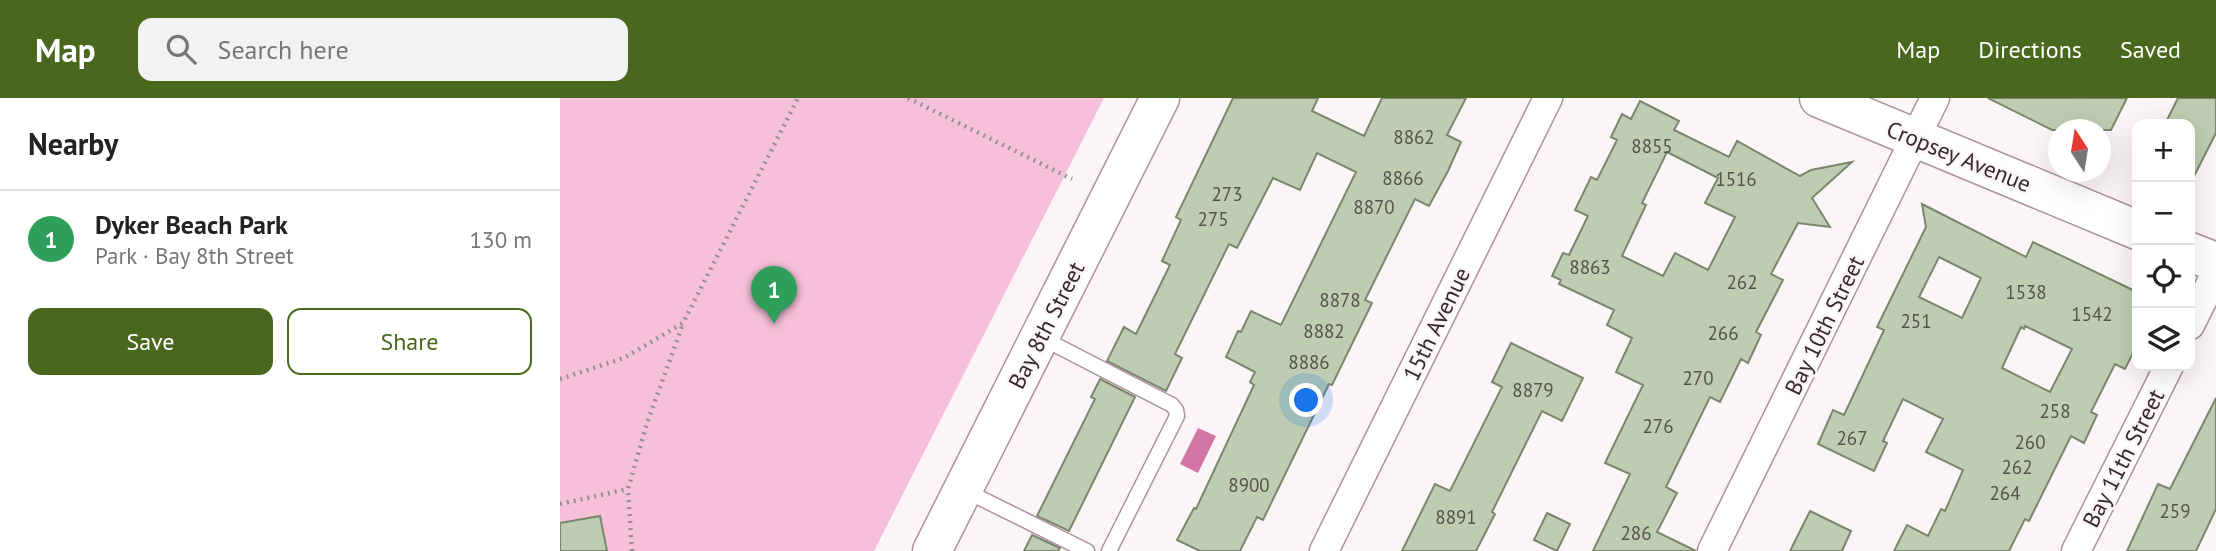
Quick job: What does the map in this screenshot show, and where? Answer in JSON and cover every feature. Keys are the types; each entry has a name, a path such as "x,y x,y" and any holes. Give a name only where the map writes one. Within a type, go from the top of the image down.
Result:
{"main road":[{"name":"Bay 8th Street","path":"932,551 1160,98"},
{"name":"Cropsey Avenue","path":"1819,98 2132,228"},
{"path":"2195,253 2216,262"}],"street":[{"name":"15th Avenue","path":"1324,551 1548,98"},
{"name":"Bay 10th Street","path":"1712,551 1935,98"},
{"path":"2195,315 2216,273"},
{"name":"Bay 11th Street","path":"2076,551 2166,371"}],"lane":[{"path":"1040,337 1172,405 1176,410 1177,416 1109,551"},
{"path":"963,489 1087,551"}],"path":[{"path":"632,551 628,489 683,323 798,98"},
{"path":"908,98 1072,179"},
{"path":"560,379 624,358 683,323"},
{"path":"560,504 628,489"}],"shaded area":[{"path":"560,98 1104,98 874,551 560,551"},
{"path":"1198,428 1216,436 1198,473 1180,464"}],"building":[{"path":"1233,98 1318,98 1312,111 1364,136 1382,98 1466,98 1447,135 1461,142 1448,171 1429,206 1415,199 1365,300 1372,303 1263,520 1257,517 1240,551 1200,551 1177,540 1194,508 1196,509 1254,385 1250,382 1255,372 1226,357 1251,311 1281,325 1356,172 1317,153 1300,190 1273,178 1237,248 1229,244 1175,354 1182,358 1166,391 1107,361 1124,327 1136,334 1170,265 1162,261 1181,220 1176,217"},
{"path":"1988,98 2127,98 2111,130 2111,119 2048,119 2048,128"},
{"path":"2178,98 2216,98 2216,133 2195,174 2195,119 2168,119"},
{"path":"1640,101 1679,121 1674,130 1729,157 1737,141 1800,176 1811,170 1852,162 1812,198 1830,227 1798,223 1771,274 1783,280 1756,332 1761,335 1748,363 1741,359 1720,402 1710,397 1666,487 1677,493 1657,532 1696,551 1593,551 1630,474 1605,463 1643,385 1616,372 1632,338 1607,325 1614,310 1559,284 1561,280 1552,276 1563,253 1569,255 1588,216 1575,210 1591,177 1597,180 1617,140 1611,137 1622,114 1631,119","holes":["1667,152 1718,178 1705,203 1735,217 1708,270 1675,253 1663,276 1622,256 1646,205 1642,203"]},
{"path":"1922,204 2026,257 2033,242 2132,290 2132,355 2125,369 2115,364 2091,412 2097,415 2084,443 2071,436 2029,521 2025,519 2009,551 1894,551 1907,525 1928,536 1941,509 1945,511 1963,470 1926,452 1943,419 1903,399 1883,441 1887,443 1874,471 1818,444 1833,410 1844,415 1884,330 1877,327 1926,227","holes":["1939,257 1981,278 1962,318 1919,297","2025,326 2072,349 2050,392 2002,368 2021,327 2024,329"]},
{"path":"1511,343 1583,378 1562,421 1542,411 1492,512 1495,514 1476,551 1402,551 1435,484 1450,491 1502,387 1492,382"},
{"path":"1100,379 1135,397 1069,531 1037,516 1095,399 1091,397"},
{"path":"2216,398 2216,509 2196,551 2127,551 2158,484 2170,489"},
{"path":"1810,511 1851,531 1842,551 1790,551"},
{"path":"1547,513 1570,524 1557,551 1534,540"},
{"path":"600,516 607,551 560,551 560,523"},
{"path":"1032,535 1060,548 1058,551 1024,551"}],"place":[{"name":"Dyker Beach Park","path":"774,324"}]}
